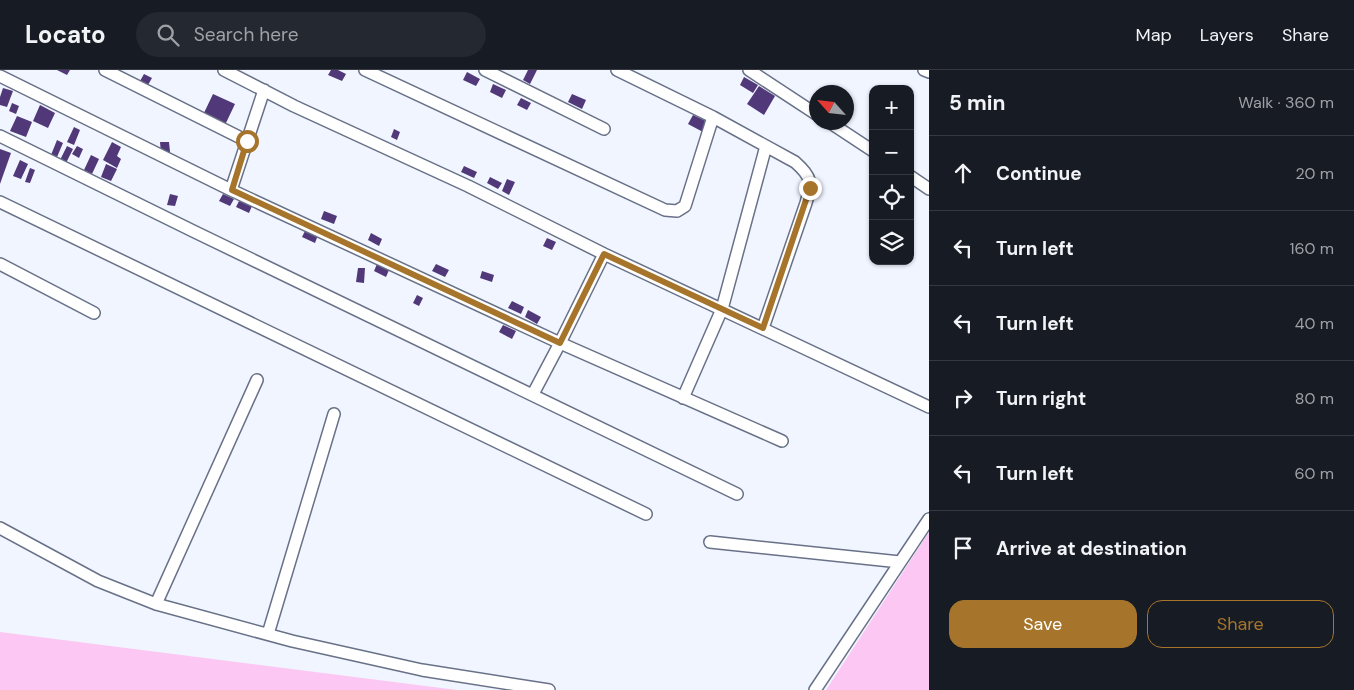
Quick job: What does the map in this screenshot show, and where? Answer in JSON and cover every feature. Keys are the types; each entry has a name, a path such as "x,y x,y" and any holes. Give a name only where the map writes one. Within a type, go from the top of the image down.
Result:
{"street":[{"path":"105,70 247,141"},
{"path":"224,70 294,106 468,186 604,254 929,407"},
{"path":"365,70 665,210 677,211 685,206 713,117"},
{"path":"485,70 604,130"},
{"path":"617,70 713,117 795,162 810,178 810,188 763,328"},
{"path":"749,70 809,109"},
{"path":"924,70 929,72"},
{"path":"0,76 232,190 560,343 782,441"},
{"path":"232,190 264,90"},
{"path":"841,130 869,148"},
{"path":"0,136 737,494"},
{"path":"683,398 722,309 766,146"},
{"path":"914,179 929,189"},
{"path":"0,202 646,514"},
{"path":"533,394 604,254"},
{"path":"0,264 94,313"},
{"path":"156,604 257,380"},
{"path":"268,634 334,414"},
{"path":"815,690 929,519"},
{"path":"0,528 98,581 156,604 268,634 422,670 549,690"},
{"path":"710,542 900,562"}],"shaded area":[{"path":"929,532 929,690 826,690"},
{"path":"0,632 457,690 0,690"}],"building":[{"path":"57,70 70,70 67,75"},
{"path":"331,70 338,70 346,74 342,81 328,75"},
{"path":"528,70 537,70 530,84 523,80"},
{"path":"467,72 480,79 476,86 463,80"},
{"path":"144,74 152,78 148,85 140,81"},
{"path":"744,77 758,85 753,93 740,85"},
{"path":"493,84 506,90 502,98 490,92"},
{"path":"759,86 775,96 764,115 747,104"},
{"path":"3,88 13,91 7,107 0,105"},
{"path":"213,94 235,104 225,125 203,115"},
{"path":"572,94 586,100 582,109 568,102"},
{"path":"521,98 531,103 527,110 517,105"},
{"path":"12,103 19,106 16,114 9,111"},
{"path":"40,105 55,113 48,128 33,121"},
{"path":"693,115 708,122 703,132 688,124"},
{"path":"17,116 32,122 26,137 10,131"},
{"path":"74,127 80,130 74,145 67,142"},
{"path":"394,129 400,132 397,140 391,137"},
{"path":"57,140 63,143 57,157 51,155"},
{"path":"112,142 121,147 117,156 121,159 117,168 103,160"},
{"path":"160,142 169,142 170,152 161,153"},
{"path":"67,146 73,149 66,163 60,160"},
{"path":"77,146 83,149 79,158 72,154"},
{"path":"0,149 11,153 0,184"},
{"path":"91,155 99,159 92,174 84,170"},
{"path":"20,160 28,164 21,179 13,176"},
{"path":"106,164 117,169 111,181 101,177"},
{"path":"464,166 477,172 474,178 461,172"},
{"path":"30,168 35,170 30,183 25,182"},
{"path":"490,177 502,183 498,189 487,183"},
{"path":"507,179 515,182 509,195 502,191"},
{"path":"170,194 178,196 175,206 167,205"},
{"path":"223,194 234,199 230,206 219,201"},
{"path":"239,201 252,206 249,213 236,207"},
{"path":"324,211 337,216 334,224 321,219"},
{"path":"306,229 318,235 315,243 302,237"},
{"path":"371,233 382,239 379,246 368,240"},
{"path":"547,238 556,242 552,250 543,246"},
{"path":"377,264 389,270 386,277 374,271"},
{"path":"436,264 449,270 445,277 432,271"},
{"path":"358,268 365,268 364,283 356,282"},
{"path":"482,271 494,275 492,282 480,278"},
{"path":"417,295 423,298 419,306 413,303"},
{"path":"512,301 524,307 521,314 508,308"},
{"path":"528,310 541,317 537,324 525,317"},
{"path":"503,325 516,331 512,339 499,332"}],"route":[{"path":"247,141 232,190 560,343 604,254 763,328 810,188"}]}
